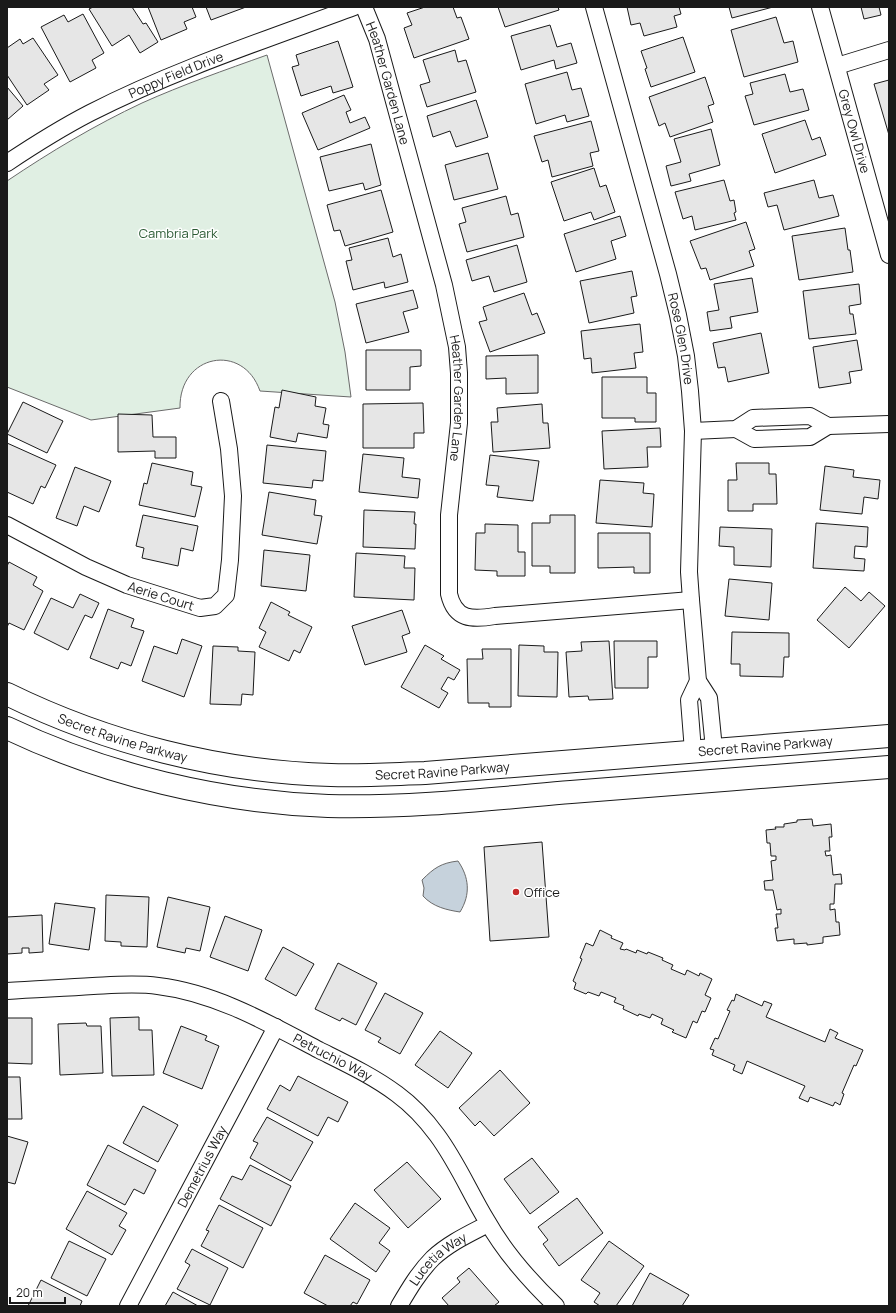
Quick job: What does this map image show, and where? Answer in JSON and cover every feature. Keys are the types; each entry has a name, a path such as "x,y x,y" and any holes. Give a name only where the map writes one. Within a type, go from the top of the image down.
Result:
{"main road":[{"name":"Secret Ravine Parkway","path":"7,694 39,709 129,742 208,761 288,772 329,775 411,774 889,736"},
{"path":"7,728 72,756 122,773 248,799 328,806 427,804 889,767"},
{"path":"703,750 706,782"}],"street":[{"name":"Poppy Field Drive","path":"7,163 54,133 90,113 149,85 354,7"},
{"name":"Heather Garden Lane","path":"364,7 376,39 444,285 456,347 459,380 459,423 449,515 449,594 451,605 459,613 469,618 481,618 691,600"},
{"name":"Rose Glen Drive","path":"594,7 668,274 686,356 693,431 689,572 698,681 689,700 703,750"},
{"name":"Grey Owl Drive","path":"820,7 889,255"},
{"path":"837,66 889,50"},
{"name":"Aerie Court","path":"7,525 86,567 120,582 200,608 216,606 226,595 234,496 229,449 221,402"},
{"path":"693,431 736,429 753,418 810,416 828,426"},
{"path":"777,418 778,438"},
{"path":"736,429 754,439 810,437 828,426 889,424"},
{"name":"Petruchio Way","path":"7,991 106,986 156,986 181,989 204,995 230,1005 276,1027 380,1082 397,1094 426,1121 448,1151 488,1224 515,1261 556,1306"},
{"name":"Demetrius Way","path":"128,1306 276,1027"},
{"name":"Lucetia Way","path":"399,1306 413,1282 434,1258 457,1241 488,1224"}],"green space":[{"name":"Cambria Park","path":"267,55 335,302 345,352 351,397 260,391 252,375 240,365 227,361 213,361 200,366 190,376 182,390 180,408 91,420 7,387 7,181 73,139 124,111 172,90"}],"shaded area":[{"path":"458,861 462,867 467,886 466,899 460,912 440,907 427,900 423,896 424,888 422,880 438,867 447,863"}],"building":[{"path":"93,7 132,7 143,24 146,23 158,42 140,53 129,35 112,46 89,9"},
{"path":"148,7 192,7 196,17 184,22 187,29 161,40"},
{"path":"206,7 246,7 211,20"},
{"path":"425,7 453,7 457,18 461,17 469,39 414,58 404,28 412,25 407,13"},
{"path":"498,7 558,7 559,10 505,27"},
{"path":"627,7 679,7 681,14 674,16 677,27 644,36 640,23 631,25"},
{"path":"729,7 773,7 732,18"},
{"path":"861,7 879,7 881,15 864,19"},
{"path":"83,14 104,53 92,60 96,68 70,82 41,27 64,15 68,22"},
{"path":"776,17 784,43 793,41 798,62 744,77 731,30"},
{"path":"550,25 557,47 571,43 577,63 556,69 554,60 521,70 511,36"},
{"path":"683,37 695,72 651,87 645,69 647,68 641,51"},
{"path":"33,38 58,75 44,84 49,90 27,105 7,75 7,48 20,39 23,44"},
{"path":"338,41 353,87 333,93 331,86 301,96 292,67 299,65 296,55"},
{"path":"455,50 458,62 466,60 476,92 427,107 420,85 430,82 423,60"},
{"path":"567,72 572,90 581,88 589,116 567,122 565,115 536,124 525,84"},
{"path":"785,74 790,92 803,89 809,110 754,125 745,96 753,94 750,83"},
{"path":"705,77 714,104 708,106 713,122 670,137 665,123 659,126 649,97"},
{"path":"889,80 889,135 874,84"},
{"path":"7,87 23,106 7,120"},
{"path":"344,95 351,110 346,112 350,123 365,117 370,128 318,150 302,113"},
{"path":"476,100 488,137 456,147 450,131 433,137 427,116"},
{"path":"805,120 812,140 820,137 826,155 775,173 762,134"},
{"path":"591,121 599,151 590,153 593,166 552,177 548,160 542,162 534,136"},
{"path":"711,129 720,165 689,174 691,181 671,186 666,166 681,162 674,139"},
{"path":"371,144 381,185 365,190 363,183 329,191 320,157"},
{"path":"488,153 498,189 454,200 445,165"},
{"path":"594,168 600,187 606,185 615,212 594,220 591,212 564,221 551,182"},
{"path":"724,180 730,201 734,200 736,212 734,213 736,220 695,230 692,216 683,219 675,192"},
{"path":"814,180 819,198 833,195 839,216 784,230 777,205 768,207 764,193"},
{"path":"381,190 393,232 345,246 340,230 334,231 327,205"},
{"path":"506,196 511,215 518,213 524,237 467,252 459,224 466,222 462,208"},
{"path":"620,216 626,236 611,241 616,259 576,272 564,234"},
{"path":"746,222 755,249 749,251 754,266 710,280 706,268 701,269 690,241"},
{"path":"845,228 853,272 799,280 792,236"},
{"path":"388,238 393,257 401,254 408,282 385,288 384,282 353,290 346,261 352,260 349,248"},
{"path":"517,245 527,282 494,292 489,276 472,281 466,260"},
{"path":"632,271 637,296 631,297 634,313 589,323 580,281"},
{"path":"752,278 758,312 730,317 732,328 710,331 707,312 719,310 714,284"},
{"path":"859,284 861,304 849,306 850,314 853,314 856,334 809,339 803,291"},
{"path":"413,290 418,308 403,312 409,332 366,343 356,304"},
{"path":"524,293 532,315 537,313 545,333 490,352 479,322 487,320 483,307"},
{"path":"640,324 643,352 634,353 636,368 592,373 591,358 584,359 581,331"},
{"path":"761,333 769,373 728,382 725,367 718,368 713,343"},
{"path":"857,340 862,370 849,372 851,383 819,388 813,347"},
{"path":"366,350 421,350 421,366 410,367 410,390 366,390"},
{"path":"538,355 538,393 506,394 506,378 486,379 486,356"},
{"path":"602,377 647,377 647,393 656,393 656,422 635,422 635,418 602,418"},
{"path":"282,390 316,397 315,406 326,408 323,424 329,425 327,438 298,433 296,442 270,437 275,407 279,408"},
{"path":"23,402 63,421 47,453 7,434"},
{"path":"423,403 424,433 414,433 414,448 363,448 363,404"},
{"path":"542,404 543,423 548,423 550,448 493,452 491,422 498,422 497,408"},
{"path":"118,414 152,415 153,437 176,437 176,458 155,458 155,451 118,452"},
{"path":"660,428 661,447 647,447 648,467 604,469 602,431"},
{"path":"7,443 56,465 45,488 41,486 33,504 7,492"},
{"path":"267,445 326,451 323,481 313,480 312,488 263,483"},
{"path":"363,454 404,458 402,477 420,479 418,498 359,492"},
{"path":"490,455 539,461 533,501 497,497 499,486 486,485"},
{"path":"152,463 193,472 191,485 202,487 195,517 139,505 144,483 147,484"},
{"path":"736,463 769,463 769,474 776,474 777,504 753,504 753,511 728,511 728,480 737,480"},
{"path":"825,466 854,470 853,477 880,480 878,499 864,497 862,514 820,510"},
{"path":"75,467 111,481 99,512 84,506 77,526 56,518"},
{"path":"600,480 644,483 643,493 654,494 652,527 596,523"},
{"path":"269,492 316,500 314,515 322,516 317,544 262,535"},
{"path":"364,510 415,512 415,549 363,547"},
{"path":"143,515 198,526 193,551 181,548 178,566 142,558 144,548 136,546"},
{"path":"550,515 575,515 575,573 550,573 550,566 532,566 532,523 550,523"},
{"path":"816,523 868,527 867,547 855,546 854,558 865,559 864,571 813,568"},
{"path":"485,524 518,525 518,552 525,552 525,576 497,576 497,571 475,570 476,533 485,533"},
{"path":"720,527 772,529 771,567 734,565 734,547 719,546"},
{"path":"598,533 650,533 650,573 634,573 634,567 598,568"},
{"path":"264,550 310,555 306,591 261,586"},
{"path":"356,553 405,556 404,568 415,568 414,600 354,597"},
{"path":"9,562 37,577 33,585 43,591 24,630 9,623 7,627 7,566"},
{"path":"729,579 772,583 769,620 725,616"},
{"path":"845,587 861,601 869,592 885,606 849,648 817,620"},
{"path":"80,594 99,603 92,618 85,615 68,650 34,633 51,598 73,608"},
{"path":"271,602 290,612 288,615 312,627 300,653 294,650 289,661 259,647 266,632 259,628"},
{"path":"108,609 134,619 131,627 144,631 131,666 121,662 118,669 90,658"},
{"path":"402,610 410,633 402,636 407,652 365,665 352,626"},
{"path":"732,632 789,633 789,657 784,657 783,677 740,676 740,664 731,664"},
{"path":"182,639 202,646 184,697 142,681 154,646 177,654"},
{"path":"609,641 613,699 589,700 588,696 569,697 566,652 582,651 581,642"},
{"path":"614,641 657,641 657,657 648,657 648,688 615,688"},
{"path":"425,645 444,656 441,659 460,670 454,680 448,677 441,689 448,693 439,708 401,687"},
{"path":"519,645 544,646 544,652 558,652 557,697 518,696"},
{"path":"213,646 238,647 238,651 255,652 253,695 242,694 241,705 210,704"},
{"path":"482,649 511,649 511,707 489,707 489,703 468,703 467,659 483,659"},
{"path":"812,819 813,826 831,824 832,837 829,837 830,851 825,851 826,856 831,855 833,875 841,874 842,884 835,884 834,904 830,904 830,910 835,909 836,922 839,922 840,935 823,937 823,943 807,945 807,943 794,944 794,939 777,941 775,928 778,928 776,914 781,914 781,909 777,910 773,890 765,890 764,881 773,880 771,861 776,860 776,856 771,856 770,843 767,843 766,830 776,829 775,827 784,827 784,824 797,822 797,820"},
{"name":"Office","path":"542,842 549,937 490,941 484,847"},
{"path":"106,895 149,897 147,947 121,946 121,942 105,941"},
{"path":"168,897 210,907 200,951 186,948 185,953 157,947"},
{"path":"55,903 95,908 89,950 49,944"},
{"path":"42,915 43,952 29,953 29,948 22,948 22,953 7,954 7,917"},
{"path":"225,916 262,930 248,971 210,957"},
{"path":"600,930 612,936 611,938 623,943 620,949 626,949 636,953 637,950 647,954 648,952 663,958 662,960 673,965 671,969 685,975 687,970 699,976 700,973 712,979 705,995 711,998 705,1012 702,1011 697,1023 693,1021 686,1038 672,1032 674,1030 661,1024 663,1019 652,1014 650,1018 639,1014 638,1016 623,1009 624,1006 614,1002 616,998 601,992 599,996 588,992 586,994 574,989 576,983 573,981 582,959 580,958 586,943 593,946"},
{"path":"283,947 314,964 296,996 265,979"},
{"path":"338,963 377,983 356,1025 342,1018 340,1021 315,1009"},
{"path":"385,993 423,1013 400,1054 378,1042 381,1038 365,1030"},
{"path":"736,994 762,1006 764,1001 772,1004 766,1017 825,1042 830,1029 838,1033 835,1038 863,1050 856,1066 854,1065 842,1093 844,1094 840,1105 835,1102 833,1106 810,1097 808,1102 799,1098 805,1086 747,1061 742,1074 733,1070 735,1065 712,1055 714,1050 710,1049 715,1038 718,1039 730,1011 727,1010 732,1000 734,1001"},
{"path":"139,1017 139,1030 152,1030 154,1075 112,1076 110,1018"},
{"path":"7,1018 32,1018 32,1064 7,1063"},
{"path":"86,1023 87,1026 101,1026 103,1073 60,1075 58,1024"},
{"path":"181,1026 207,1036 205,1040 219,1046 202,1089 163,1073"},
{"path":"440,1031 472,1053 448,1088 415,1065"},
{"path":"500,1070 530,1103 494,1136 480,1121 475,1126 459,1108"},
{"path":"298,1076 348,1102 338,1122 328,1117 318,1136 267,1109 280,1085 290,1091"},
{"path":"7,1077 20,1077 22,1119 7,1119"},
{"path":"143,1106 178,1125 158,1162 123,1143"},
{"path":"267,1117 313,1142 291,1181 250,1158 258,1143 253,1141"},
{"path":"7,1136 28,1142 15,1184 7,1182"},
{"path":"108,1145 156,1170 144,1194 134,1189 125,1205 87,1185"},
{"path":"532,1158 559,1192 530,1214 504,1179"},
{"path":"407,1162 441,1199 408,1228 374,1190"},
{"path":"250,1165 291,1186 271,1226 220,1199 232,1176 242,1180"},
{"path":"87,1191 127,1213 119,1226 126,1230 112,1255 66,1229"},
{"path":"577,1198 603,1233 559,1266 543,1244 548,1240 538,1227"},
{"path":"355,1203 390,1228 379,1243 390,1251 376,1272 330,1239"},
{"path":"219,1205 263,1228 243,1268 201,1246 209,1231 206,1230"},
{"path":"69,1241 106,1259 87,1296 51,1278"},
{"path":"609,1241 644,1266 616,1306 600,1306 594,1302 600,1293 581,1280"},
{"path":"192,1249 228,1268 210,1305 177,1289 190,1265 185,1262"},
{"path":"325,1255 370,1280 357,1304 353,1302 350,1306 328,1306 304,1293"},
{"path":"469,1268 499,1302 494,1306 449,1306 442,1298 460,1282 457,1278"},
{"path":"650,1273 689,1295 682,1306 632,1306"},
{"path":"41,1280 82,1301 80,1306 28,1306"},
{"path":"173,1292 198,1306 165,1306"}],"place":[{"name":"Office","path":"516,892"}]}
